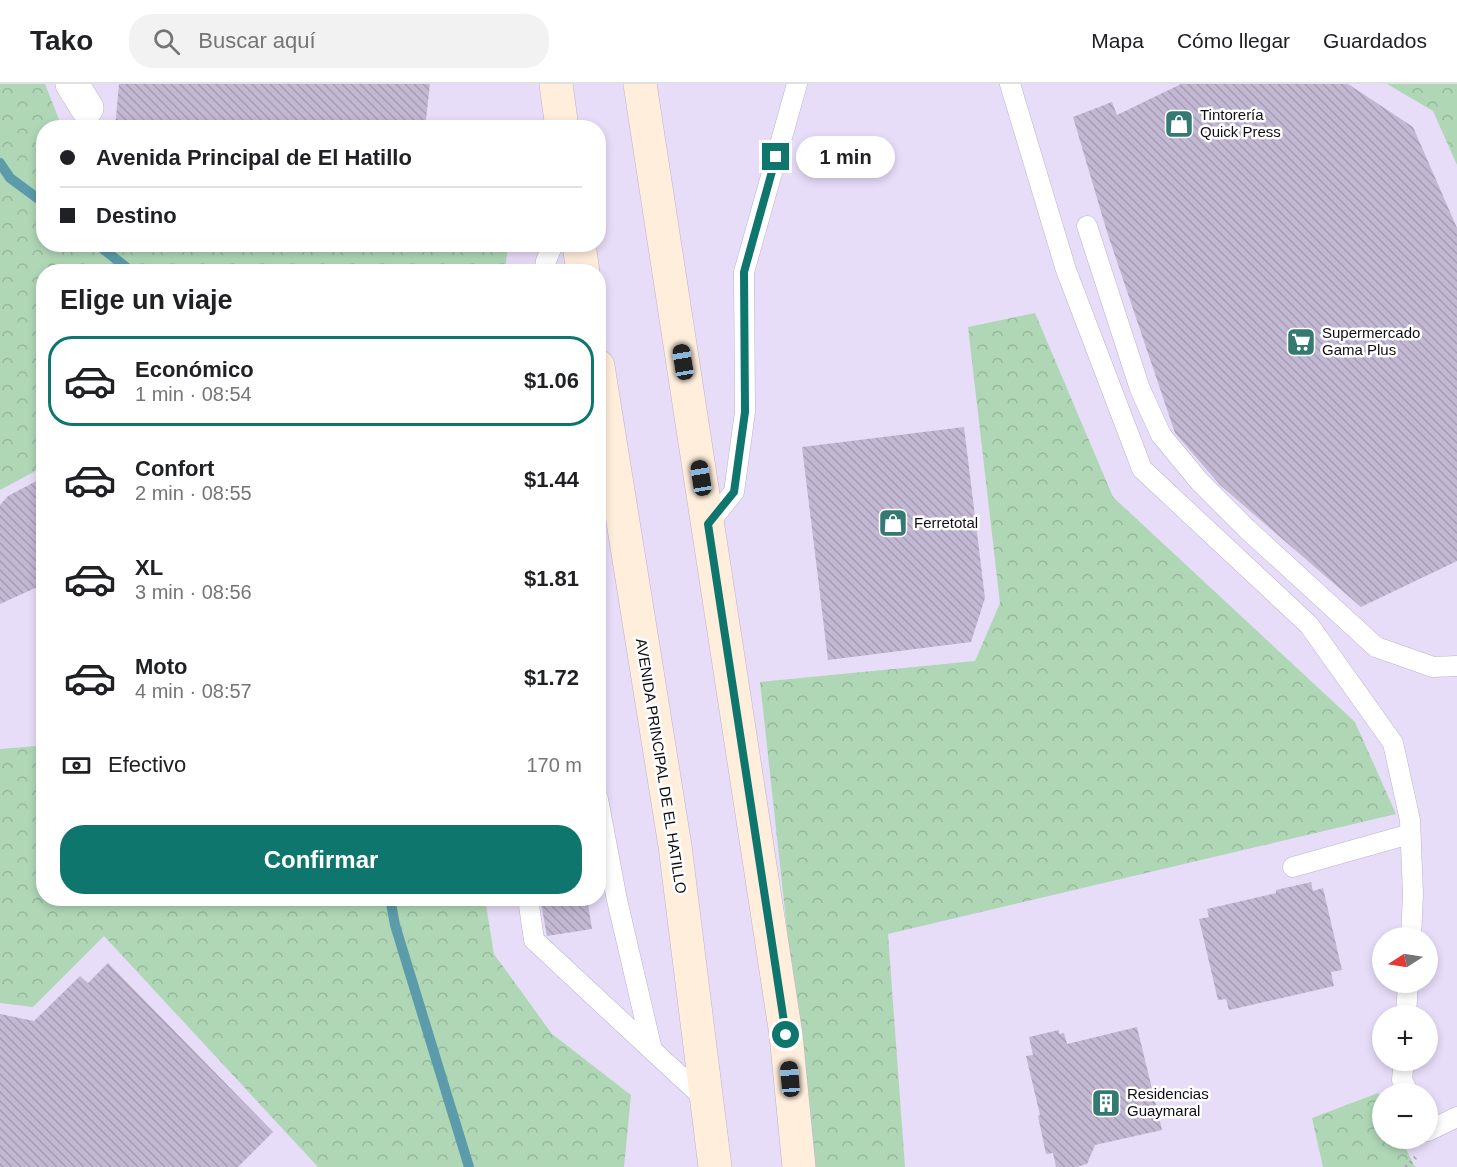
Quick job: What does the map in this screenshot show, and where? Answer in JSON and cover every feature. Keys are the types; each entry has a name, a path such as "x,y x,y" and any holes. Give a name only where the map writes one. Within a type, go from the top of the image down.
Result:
{"main road":[{"path":"556,84 561,120"},
{"path":"640,84 786,1035 799,1167"},
{"name":"AVENIDA PRINCIPAL DE EL HATILLO","path":"606,416 675,846 715,1167"}],"lane":[{"path":"708,524 734,492 745,412 744,272 797,84"},
{"path":"1010,84 1066,270 1142,469 1309,625 1394,743 1410,820 1413,894 1412,927"},
{"path":"1087,226 1140,389 1161,435 1198,481 1376,647 1433,667 1457,666"},
{"path":"1293,867 1410,834"},
{"path":"606,842 617,900 652,1050"},
{"path":"529,906 534,940 708,1102"},
{"path":"1438,1126 1457,1117"}],"green space":[{"path":"0,84 45,84 59,120 36,120 36,252 507,252 506,264 36,264 36,471 0,490"},
{"path":"1387,84 1457,84 1457,165 1433,111"},
{"path":"1035,313 1113,497 1355,722 1396,814 888,934 905,1167 813,1167 760,682 975,661 1000,603 968,327"},
{"path":"36,746 36,906 486,906 494,954 552,1034 631,1095 624,1167 318,1167 104,936 33,1007 0,1003 0,749"},
{"path":"1372,1095 1372,1149 1406,1149 1415,1167 1323,1167 1312,1118"}],"building":[{"path":"119,84 430,84 426,120 116,120"},
{"name":"Supermercado Gama Plus","path":"1181,84 1348,84 1413,127 1457,228 1457,561 1361,607 1220,485 1175,433 1107,232 1073,117 1112,102 1117,115"},
{"name":"Ferretotal","path":"964,427 985,598 971,642 828,660 802,447"},
{"path":"36,481 36,588 0,604 0,505 8,496"},
{"path":"1311,882 1313,891 1323,888 1342,970 1331,972 1334,986 1229,1010 1226,999 1218,1000 1199,919 1209,917 1207,909 1276,893 1276,890"},
{"path":"541,906 588,906 592,929 547,936"},
{"path":"108,963 273,1132 238,1167 0,1167 0,1014 34,1021 80,976 88,983"},
{"name":"Residencias Guaymaral","path":"1137,1027 1162,1130 1095,1145 1087,1164 1076,1167 1056,1167 1053,1153 1046,1154 1038,1116 1040,1115 1026,1056 1033,1055 1029,1037 1059,1030 1059,1034 1064,1033 1067,1044"}],"waterway":[{"path":"0,163 10,178 36,197"},
{"path":"107,252 122,264"},
{"path":"391,906 395,925 469,1167"}],"place":[{"name":"Tintorería Quick Press","path":"1179,124"},
{"name":"Supermercado Gama Plus","path":"1301,342"},
{"name":"Ferretotal","path":"893,523"},
{"name":"Residencias Guaymaral","path":"1106,1103"}],"route":[{"path":"776,157 744,272 745,412 734,492 708,524 786,1035"}]}
